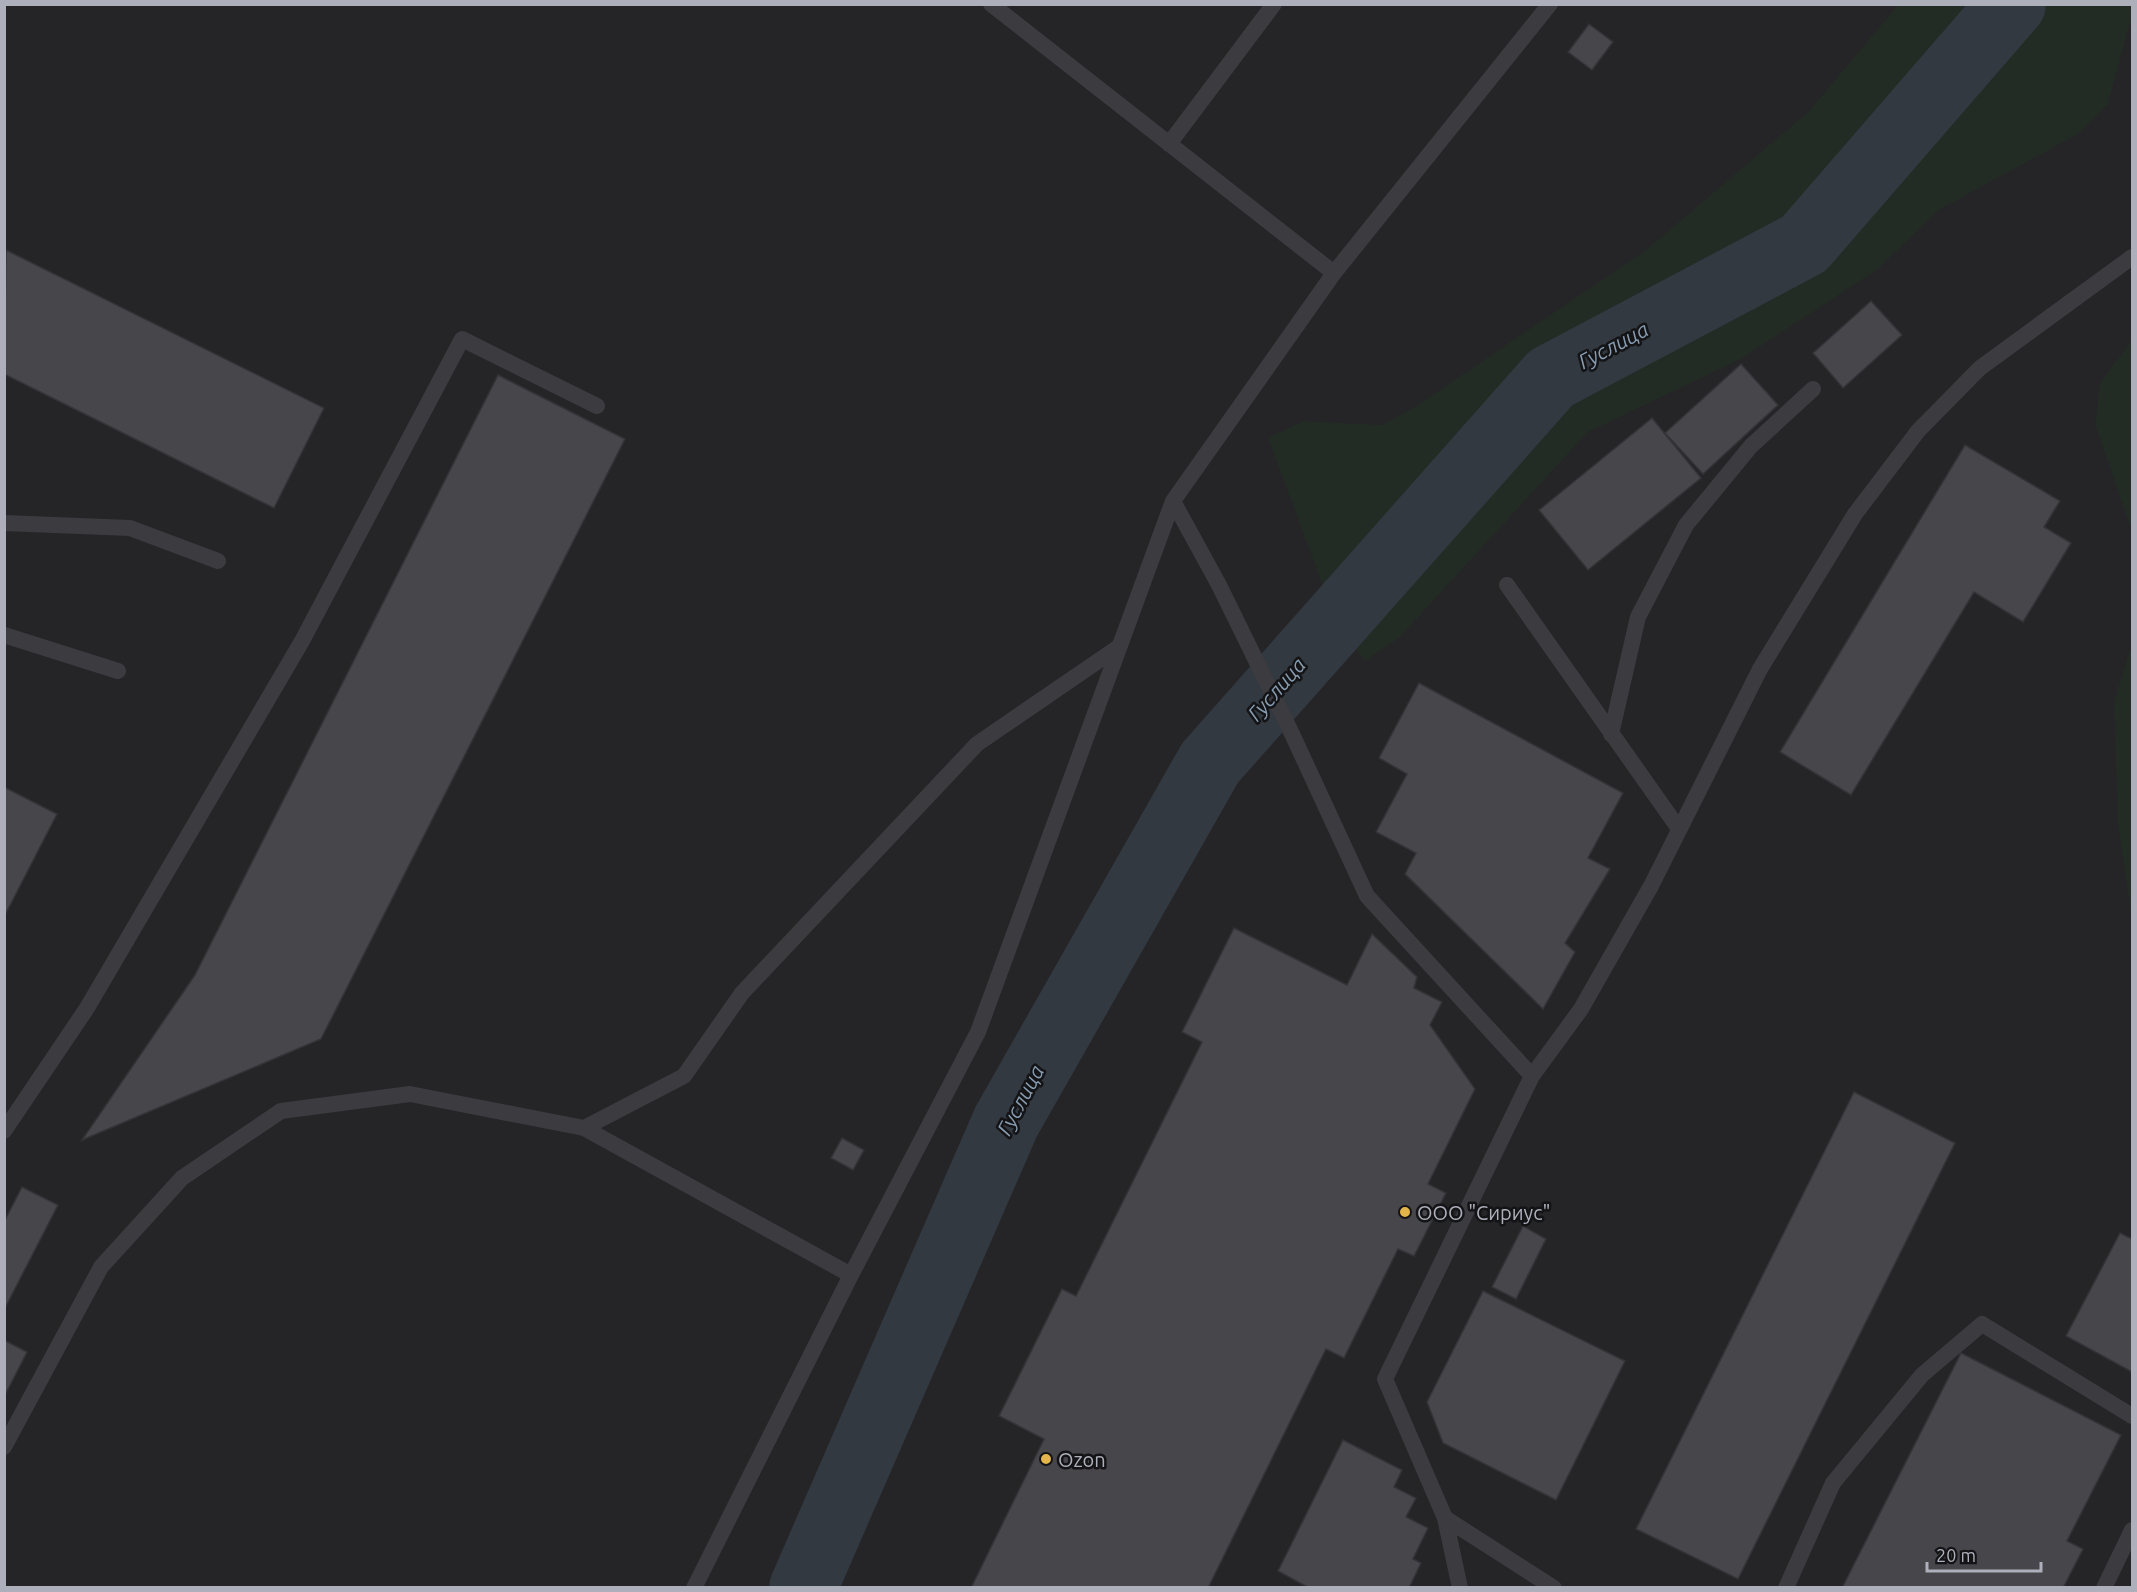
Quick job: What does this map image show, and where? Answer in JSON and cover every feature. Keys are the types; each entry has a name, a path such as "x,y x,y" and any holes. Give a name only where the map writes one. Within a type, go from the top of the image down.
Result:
{"lane":[{"path":"991,4 1334,273"},
{"path":"1169,144 1274,4"},
{"path":"694,1587 851,1275 978,1032 1173,501 1334,273 1550,4"},
{"path":"1460,1587 1445,1518 1385,1379 1532,1076 1581,1009 1651,886 1766,659 1855,514 1918,431 1980,368 2133,257"},
{"path":"4,1131 87,1008 296,651 462,339 597,406"},
{"path":"1611,734 1638,617 1686,525 1751,446 1813,389"},
{"path":"1173,501 1219,585 1293,736 1367,896 1532,1076"},
{"path":"4,523 130,528 218,561"},
{"path":"1507,585 1679,829"},
{"path":"4,635 118,671"},
{"path":"584,1128 684,1076 742,993 977,744 1120,646"},
{"path":"4,1447 101,1267 182,1178 281,1110 410,1094 584,1128 851,1275"},
{"path":"1786,1587 1833,1483 1922,1375 1982,1324 2133,1416"},
{"path":"1445,1518 1554,1587"},
{"path":"2104,1587 2133,1530"}],"shaded area":[{"path":"5,5 2132,5 2132,1587 5,1587"},
{"path":"1898,5 2132,5 2132,20 2108,104 2080,133 1939,210 1878,269 1741,359 1588,432 1399,638 1365,661 1339,630 1268,438 1303,421 1382,425 1416,406 1646,250 1808,112"},
{"path":"2132,340 2132,532 2095,424 2100,383"},
{"path":"2132,643 2132,920 2118,824 2114,702"}],"building":[{"path":"1589,24 1613,42 1592,70 1568,52"},
{"path":"6,250 324,408 274,508 4,374"},
{"path":"1871,301 1902,335 1843,388 1813,353"},
{"path":"1741,364 1778,405 1703,474 1665,433"},
{"path":"498,375 625,439 321,1039 82,1140 195,975"},
{"path":"1652,418 1701,478 1588,570 1539,510"},
{"path":"1965,445 2060,501 2044,527 2071,543 2023,622 1974,592 1851,795 1780,752"},
{"path":"1419,683 1623,793 1588,858 1610,869 1565,943 1575,952 1543,1009 1405,874 1416,853 1376,832 1407,774 1379,758"},
{"path":"4,787 57,814 4,917"},
{"path":"1234,928 1347,985 1372,934 1417,977 1414,988 1442,1002 1430,1025 1475,1089 1428,1184 1446,1193 1414,1256 1398,1249 1344,1358 1326,1349 1208,1588 971,1588 1044,1439 999,1416 1062,1289 1076,1296 1202,1042 1182,1032"},
{"path":"1854,1092 1955,1143 1738,1579 1636,1529"},
{"path":"842,1138 864,1150 853,1170 831,1158"},
{"path":"22,1187 58,1205 4,1310 4,1222"},
{"path":"1523,1226 1546,1239 1516,1299 1492,1287"},
{"path":"2120,1233 2132,1239 2132,1372 2066,1336"},
{"path":"1483,1291 1625,1361 1556,1500 1443,1443 1427,1402"},
{"path":"4,1340 27,1352 4,1397"},
{"path":"1961,1353 2121,1435 2067,1541 2083,1549 2063,1588 1842,1588"},
{"path":"1343,1440 1402,1470 1394,1487 1416,1498 1406,1517 1428,1528 1413,1559 1421,1563 1409,1588 1309,1588 1278,1571"}],"waterway":[{"name":"Гуслица","path":"803,1588 1006,1122 1210,763 1551,378 1804,244 2012,4"}],"place":[{"name":"ООО \"Сириус\"","path":"1405,1212"},
{"name":"Ozon","path":"1046,1459"}]}
